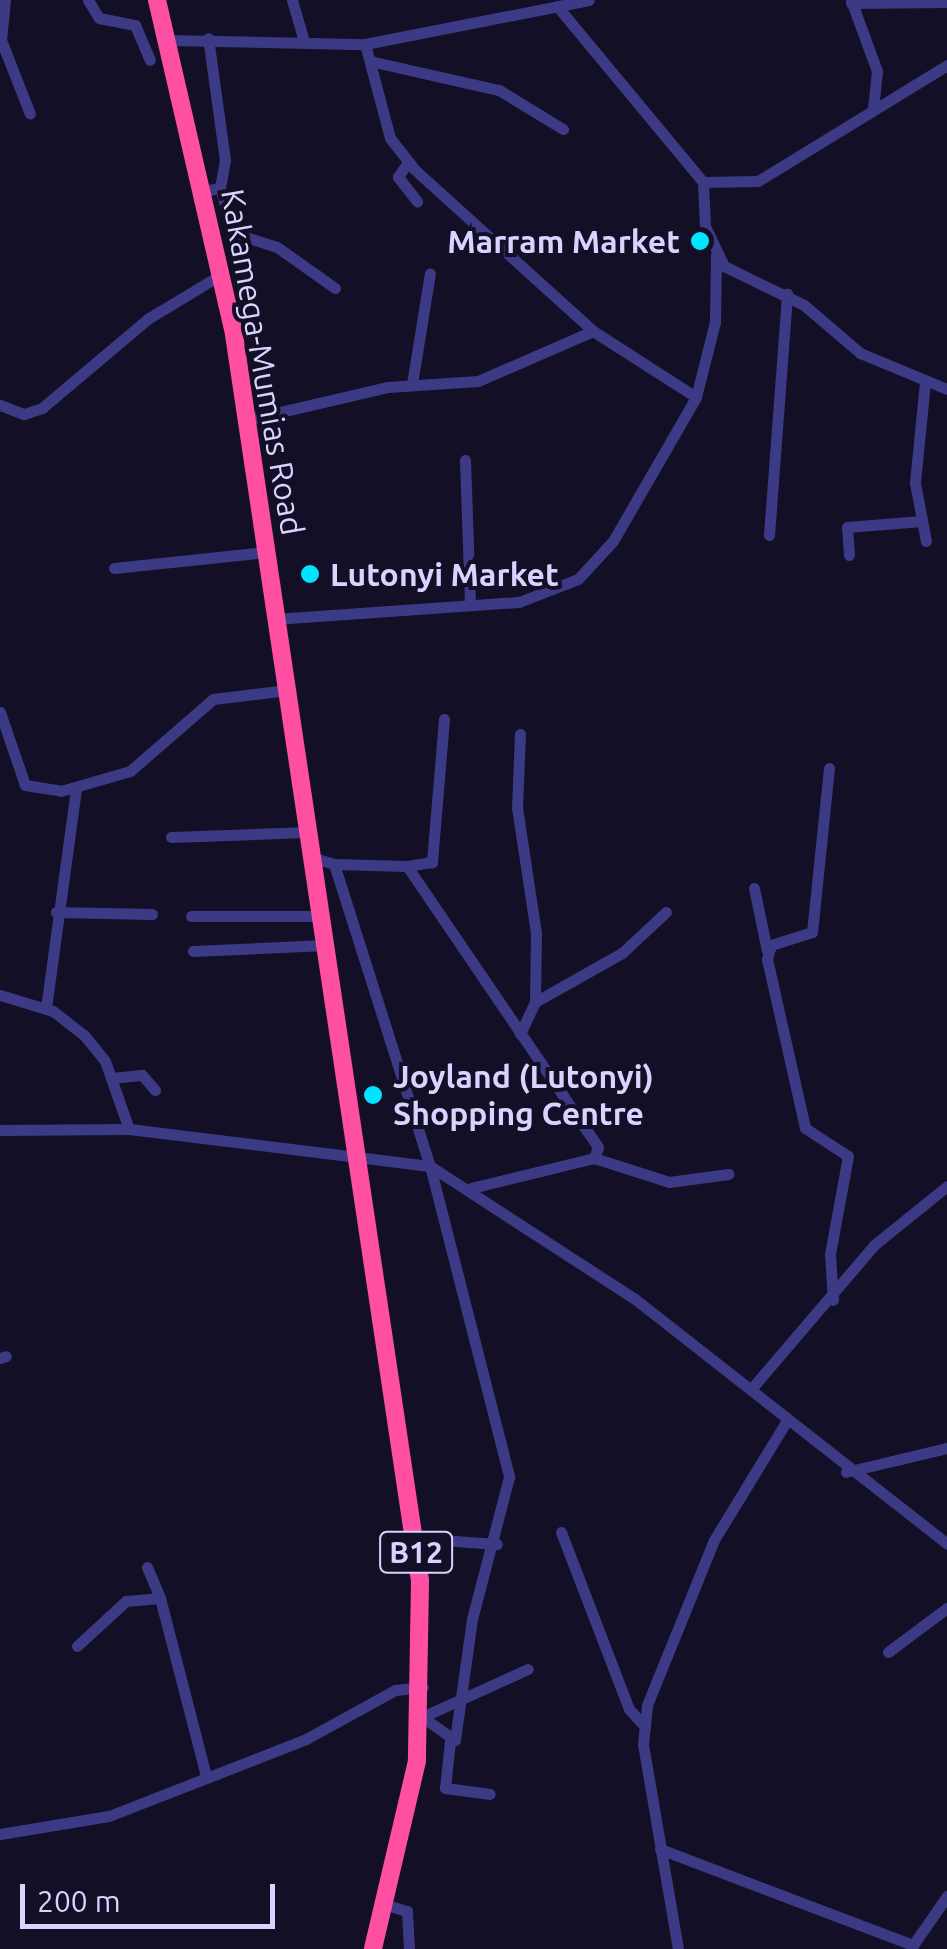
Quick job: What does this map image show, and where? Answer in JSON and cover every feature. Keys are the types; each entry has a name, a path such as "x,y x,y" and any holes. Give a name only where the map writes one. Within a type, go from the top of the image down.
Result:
{"highway":[{"name":"Kakamega-Mumias Road","path":"157,0 212,190 358,1153"},
{"name":"B12","path":"358,1153 414,1538 423,1687 422,1717 387,1905 372,1949"}],"street":[{"path":"5,0 2,40 30,114"},
{"path":"88,0 100,18 135,25 150,60"},
{"path":"292,0 304,41"},
{"path":"168,40 366,44 589,0"},
{"path":"872,108 877,71 851,2 947,2"},
{"path":"275,619 470,601 519,602 578,579 613,540 696,397 715,322 716,256 702,182 557,6"},
{"path":"208,38 225,160 212,190 233,233 277,247 335,288"},
{"path":"366,44 390,138 408,162 593,331 696,397"},
{"path":"370,61 499,90 563,129"},
{"path":"702,182 758,180 947,65"},
{"path":"408,162 398,177 417,201"},
{"path":"716,256 734,274 787,294 860,353 947,388"},
{"path":"412,384 430,273"},
{"path":"0,405 42,408 149,318 222,274"},
{"path":"769,535 787,294"},
{"path":"246,420 412,384 478,381 593,331"},
{"path":"925,382 915,483 926,541"},
{"path":"466,460 470,601"},
{"path":"849,555 850,526 922,521"},
{"path":"114,568 265,552"},
{"path":"0,712 25,785 76,790 145,762 213,698 287,690"},
{"path":"311,857 334,864 408,866 432,862 444,719"},
{"path":"520,734 517,808 536,932 534,1002 520,1034"},
{"path":"767,950 812,932 829,768"},
{"path":"46,1008 56,912 76,790"},
{"path":"171,837 308,832"},
{"path":"334,864 430,1166 504,1444 508,1506 450,1741 445,1788 490,1794"},
{"path":"408,866 596,1142 594,1158"},
{"path":"754,888 802,1119 812,1136 848,1156 830,1254 833,1300"},
{"path":"56,912 152,914"},
{"path":"534,1002 622,953 666,912"},
{"path":"191,916 321,916"},
{"path":"193,951 326,946"},
{"path":"0,995 46,1008 84,1035 112,1078 130,1129"},
{"path":"112,1078 142,1075 155,1090"},
{"path":"0,1130 130,1129 358,1153 430,1166 471,1188 752,1388 846,1472 947,1544"},
{"path":"471,1188 594,1158 669,1182 728,1174"},
{"path":"752,1388 833,1300 874,1245 947,1186"},
{"path":"678,1949 660,1849 645,1727 660,1661 714,1540 786,1422"},
{"path":"846,1472 947,1448"},
{"path":"561,1532 629,1710 645,1727"},
{"path":"414,1538 496,1544"},
{"path":"147,1567 160,1598 206,1776"},
{"path":"77,1646 126,1600 160,1598"},
{"path":"888,1652 947,1608"},
{"path":"450,1741 422,1717 462,1694 528,1669"},
{"path":"0,1834 109,1816 395,1690 423,1687"},
{"path":"660,1849 913,1945 947,1896"},
{"path":"387,1905 407,1910 409,1949"}],"place":[{"name":"Marram Market","path":"700,241"},
{"name":"Lutonyi Market","path":"310,574"},
{"name":"Joyland (Lutonyi) Shopping Centre","path":"373,1095"}]}
